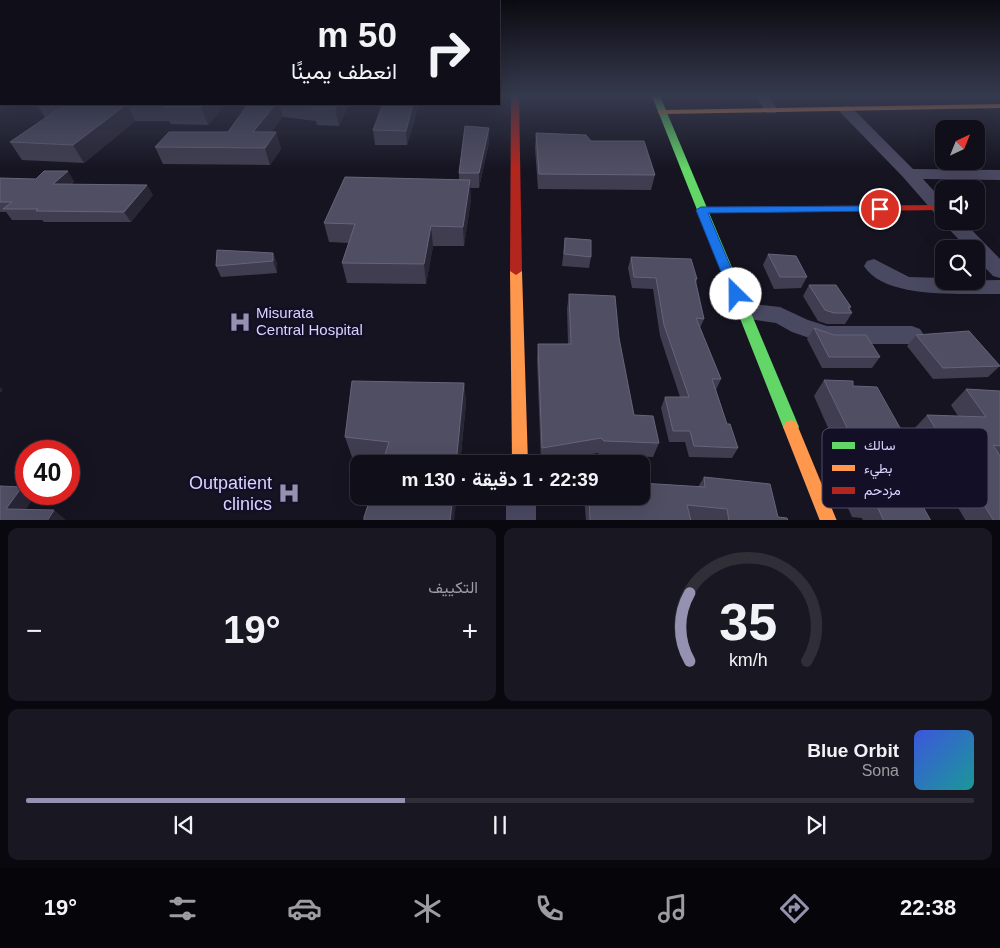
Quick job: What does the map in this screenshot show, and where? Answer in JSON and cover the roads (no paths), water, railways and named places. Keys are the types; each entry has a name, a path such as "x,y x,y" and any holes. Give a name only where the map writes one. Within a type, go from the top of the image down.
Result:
{"street":[{"path":"515,120 520,455"},
{"path":"664,120 822,503"},
{"path":"856,120 935,203"},
{"path":"909,174 1000,175"},
{"path":"701,210 935,214"},
{"path":"960,230 1000,271"},
{"path":"874,266 889,277 907,284 1000,286"},
{"path":"743,311 780,315 800,326 827,335 912,335"},
{"path":"521,505 521,520"},
{"path":"824,508 829,520"}],"place":[{"name":"Misurata Central Hospital","path":"240,322"},
{"name":"Outpatient clinics","path":"289,493"}]}
